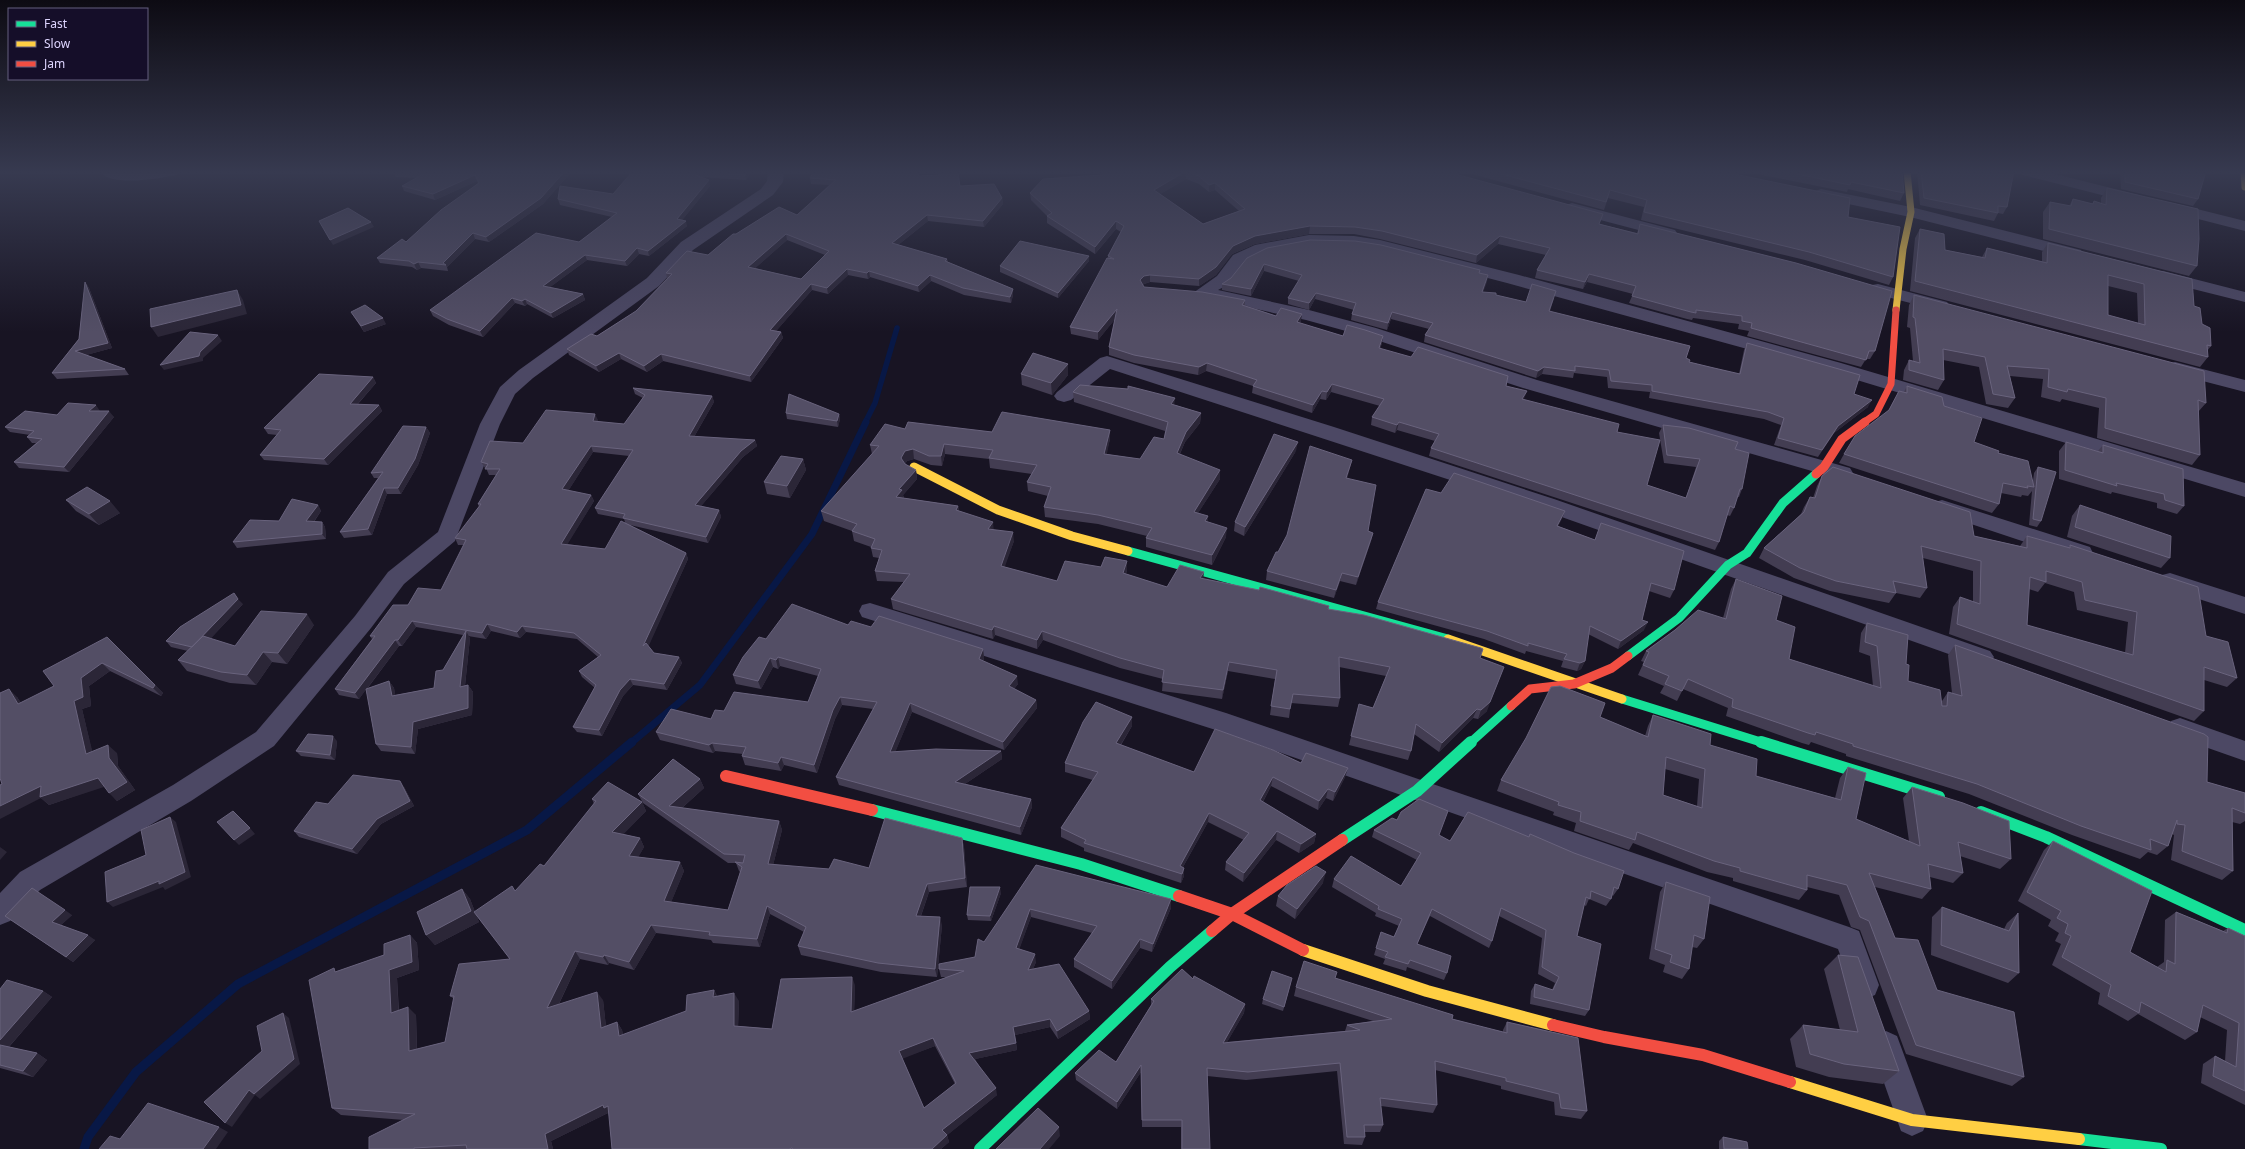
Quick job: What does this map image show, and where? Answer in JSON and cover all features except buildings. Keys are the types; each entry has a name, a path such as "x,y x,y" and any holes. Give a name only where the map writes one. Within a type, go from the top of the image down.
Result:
{"main road":[{"path":"980,1149 1170,967 1232,914 1315,857 1417,791 1530,689 1574,684 1612,668 1679,618 1728,565 1747,553 1782,503 1824,467 1842,438 1876,414 1891,384 1893,341 1903,249 1908,225"},
{"path":"914,467 998,510 1072,536 1409,627 1484,649 1574,684 1827,761 1952,801"},
{"path":"726,776 850,804 976,838 1081,864 1232,914 1290,945 1389,981 1528,1020 1703,1055 1912,1120 2161,1149"},
{"path":"1974,809 2046,837 2245,930"}],"street":[{"path":"0,912 30,881 182,793 265,738 363,622 396,578 447,536 482,443 507,391 526,374 653,282 687,246 719,225"},
{"path":"1638,225 1685,237"},
{"path":"1960,225 2091,258"},
{"path":"1862,480 1824,467 1530,384 1362,329 1308,315 1194,292 1223,280 1239,259 1253,252 1309,240 1354,241 1403,250 1514,279 1891,384 2245,490"},
{"path":"2145,272 2245,297"},
{"path":"1863,285 1960,312"},
{"path":"1064,396 1108,362 1312,425 1728,565 1998,662"},
{"path":"2160,364 2245,386"},
{"path":"1922,500 2102,559"},
{"path":"2155,576 2245,606"},
{"path":"870,611 1226,723 1417,791 1849,940 1912,1120"},
{"path":"2163,721 2245,751"}],"waterway":[{"path":"865,423 875,403 897,328"},
{"path":"631,743 700,685 812,534 866,422"},
{"path":"84,1149 88,1137 136,1072 238,984 527,830 632,742"}],"traffic: fast":[{"path":"1628,656 1679,618 1728,565 1747,553 1783,503 1816,474"},
{"path":"1128,551 1448,639"},
{"path":"1622,699 1939,797"},
{"path":"1342,840 1417,791 1511,706"},
{"path":"872,810 1081,864 1179,896"},
{"path":"1981,812 2046,837 2245,930"},
{"path":"980,1149 1170,967 1212,931"},
{"path":"2079,1139 2161,1149"}],"traffic: slow":[{"path":"1896,310 1903,249 1908,225"},
{"path":"914,467 998,510 1072,536 1128,551"},
{"path":"1448,639 1622,699"},
{"path":"1303,950 1365,972 1427,991 1489,1009 1553,1025"},
{"path":"1790,1082 1912,1120 2079,1139"}],"traffic: jam":[{"path":"1816,474 1824,467 1842,439 1876,414 1891,384 1896,310"},
{"path":"1511,706 1530,689 1574,684 1612,668 1628,656"},
{"path":"726,776 872,810"},
{"path":"1212,931 1232,914 1342,840"},
{"path":"1179,896 1232,914 1303,950"},
{"path":"1553,1025 1604,1037 1703,1055 1790,1082"}]}
